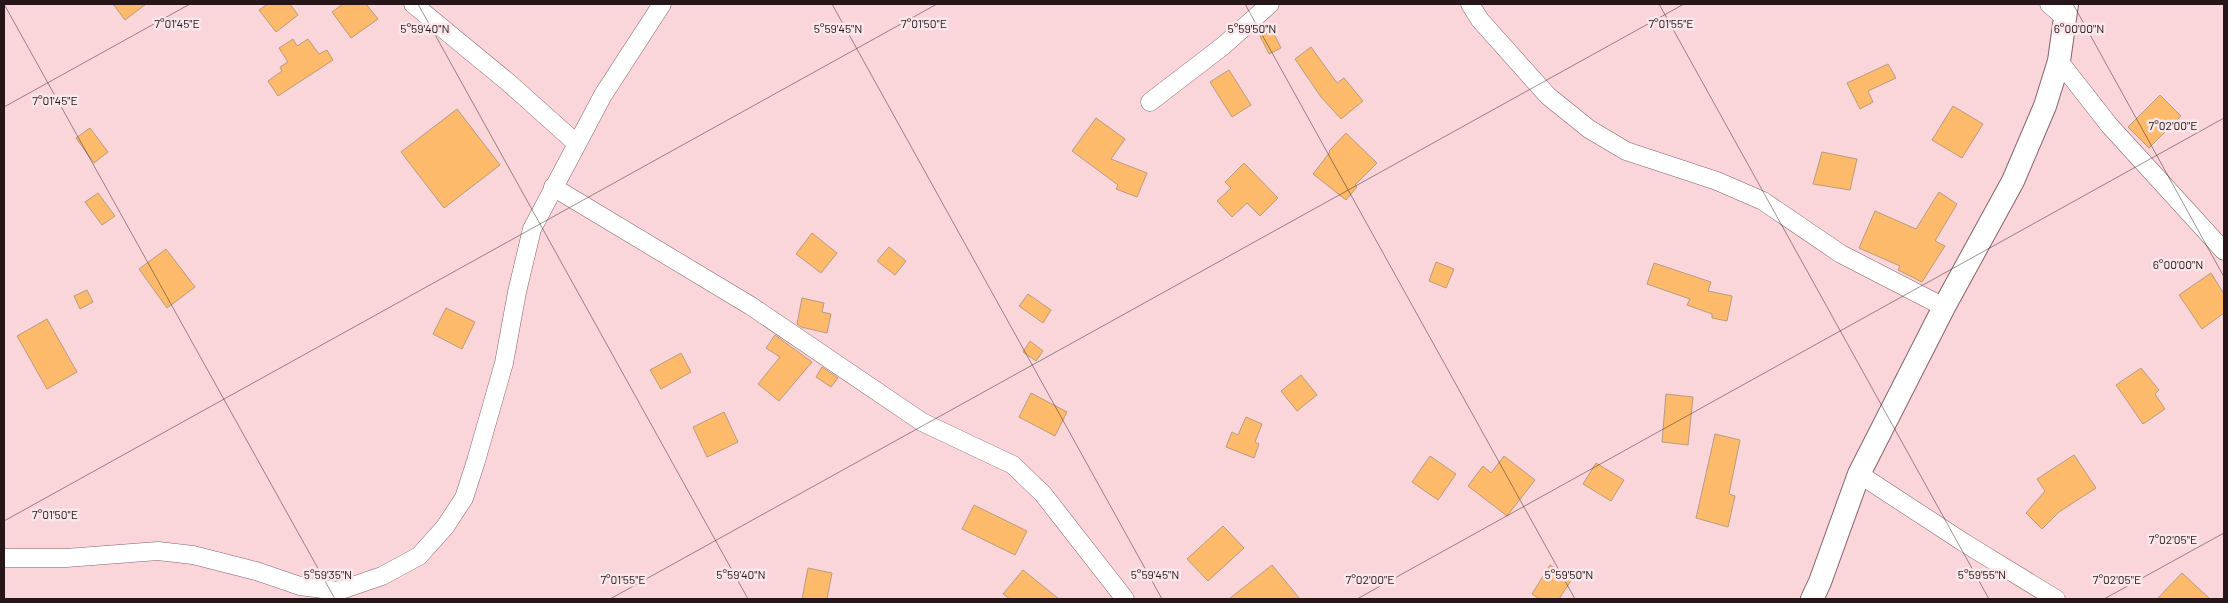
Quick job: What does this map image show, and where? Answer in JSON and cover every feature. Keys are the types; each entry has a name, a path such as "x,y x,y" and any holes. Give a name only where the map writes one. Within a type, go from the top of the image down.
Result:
{"main road":[{"path":"1812,599 1820,582 1859,474 1944,307 2013,181 2045,106 2059,61 2067,11"}],"street":[{"path":"413,4 509,83 576,143"},
{"path":"4,558 66,558 158,551 193,555 256,571 300,586 338,591 382,576 419,556 445,527 464,498 504,363 517,292 532,229 603,95 662,4"},
{"path":"1150,102 1224,46 1270,4"},
{"path":"1470,4 1480,20 1548,96 1589,129 1626,151 1717,181 1763,201 1841,254 1944,307"},
{"path":"2048,4 2067,11"},
{"path":"2059,61 2109,125 2224,251"},
{"path":"553,187 751,306 922,422 1013,465 1043,494 1125,599"},
{"path":"1859,474 1963,542 2056,599"}],"building":[{"path":"113,4 146,4 125,20"},
{"path":"268,4 290,4 298,15 276,32 259,10"},
{"path":"343,4 366,4 378,19 351,38 332,12"},
{"path":"1272,30 1281,48 1269,54 1260,36"},
{"path":"293,39 297,46 308,39 319,54 327,50 333,60 278,96 268,81 282,71 280,67 288,62 279,48"},
{"path":"1311,47 1337,83 1344,78 1363,101 1341,119 1321,97 1295,59"},
{"path":"1888,64 1896,78 1868,91 1873,102 1860,109 1847,83"},
{"path":"1229,70 1251,105 1232,117 1210,82"},
{"path":"2160,95 2181,116 2149,148 2128,127"},
{"path":"1953,106 1983,124 1962,158 1932,140"},
{"path":"457,109 500,165 444,208 401,152"},
{"path":"1096,118 1125,139 1111,159 1147,173 1137,197 1116,189 1118,185 1072,151"},
{"path":"90,128 108,152 94,163 76,138"},
{"path":"1346,133 1377,163 1355,185 1357,187 1346,200 1313,174 1329,151"},
{"path":"1822,152 1857,159 1850,190 1813,184"},
{"path":"1244,163 1278,198 1260,216 1247,203 1232,217 1217,201 1231,188 1225,182"},
{"path":"1939,192 1957,204 1935,241 1945,246 1922,282 1898,270 1900,266 1859,248 1875,211 1916,229"},
{"path":"98,193 115,216 102,225 85,202"},
{"path":"812,233 837,253 821,273 796,254"},
{"path":"889,247 906,261 895,275 877,261"},
{"path":"166,249 195,287 167,308 139,269"},
{"path":"1436,262 1454,269 1446,288 1429,281"},
{"path":"1654,263 1711,282 1708,291 1732,296 1727,321 1712,318 1712,314 1687,305 1690,299 1647,284"},
{"path":"2211,273 2224,294 2224,313 2202,329 2179,295"},
{"path":"87,290 93,302 80,309 74,296"},
{"path":"1028,294 1051,310 1043,323 1019,306"},
{"path":"802,298 824,303 822,312 831,314 827,333 801,327 797,324"},
{"path":"446,308 475,322 462,349 433,334"},
{"path":"47,319 77,372 47,389 17,336"},
{"path":"775,335 812,362 779,401 758,384 780,357 766,348"},
{"path":"1030,341 1043,351 1036,361 1023,352"},
{"path":"681,353 691,372 661,389 650,370"},
{"path":"822,367 838,378 831,387 816,377"},
{"path":"2141,368 2159,390 2155,394 2165,409 2143,424 2116,385"},
{"path":"1301,375 1317,395 1297,411 1281,391"},
{"path":"1031,393 1067,412 1055,436 1019,417"},
{"path":"1666,394 1693,397 1688,445 1662,442"},
{"path":"724,412 738,442 707,457 693,427"},
{"path":"1246,417 1262,424 1255,442 1259,444 1254,458 1226,447 1232,432 1238,435"},
{"path":"1715,434 1740,440 1729,494 1735,496 1728,527 1696,518"},
{"path":"2074,455 2096,488 2059,512 2042,529 2026,513 2045,491 2037,479"},
{"path":"1430,456 1456,474 1438,500 1412,482"},
{"path":"1504,456 1535,480 1507,516 1468,486 1483,466 1491,473"},
{"path":"1596,463 1624,480 1611,501 1583,484"},
{"path":"974,505 1027,531 1015,555 962,529"},
{"path":"1223,526 1244,548 1208,581 1187,559"},
{"path":"1272,565 1300,599 1229,599"},
{"path":"1550,565 1572,579 1559,599 1540,599 1532,594"},
{"path":"808,568 832,573 827,599 802,599"},
{"path":"1023,570 1059,599 1010,599 1003,594"},
{"path":"2182,573 2210,599 2157,599"}]}
